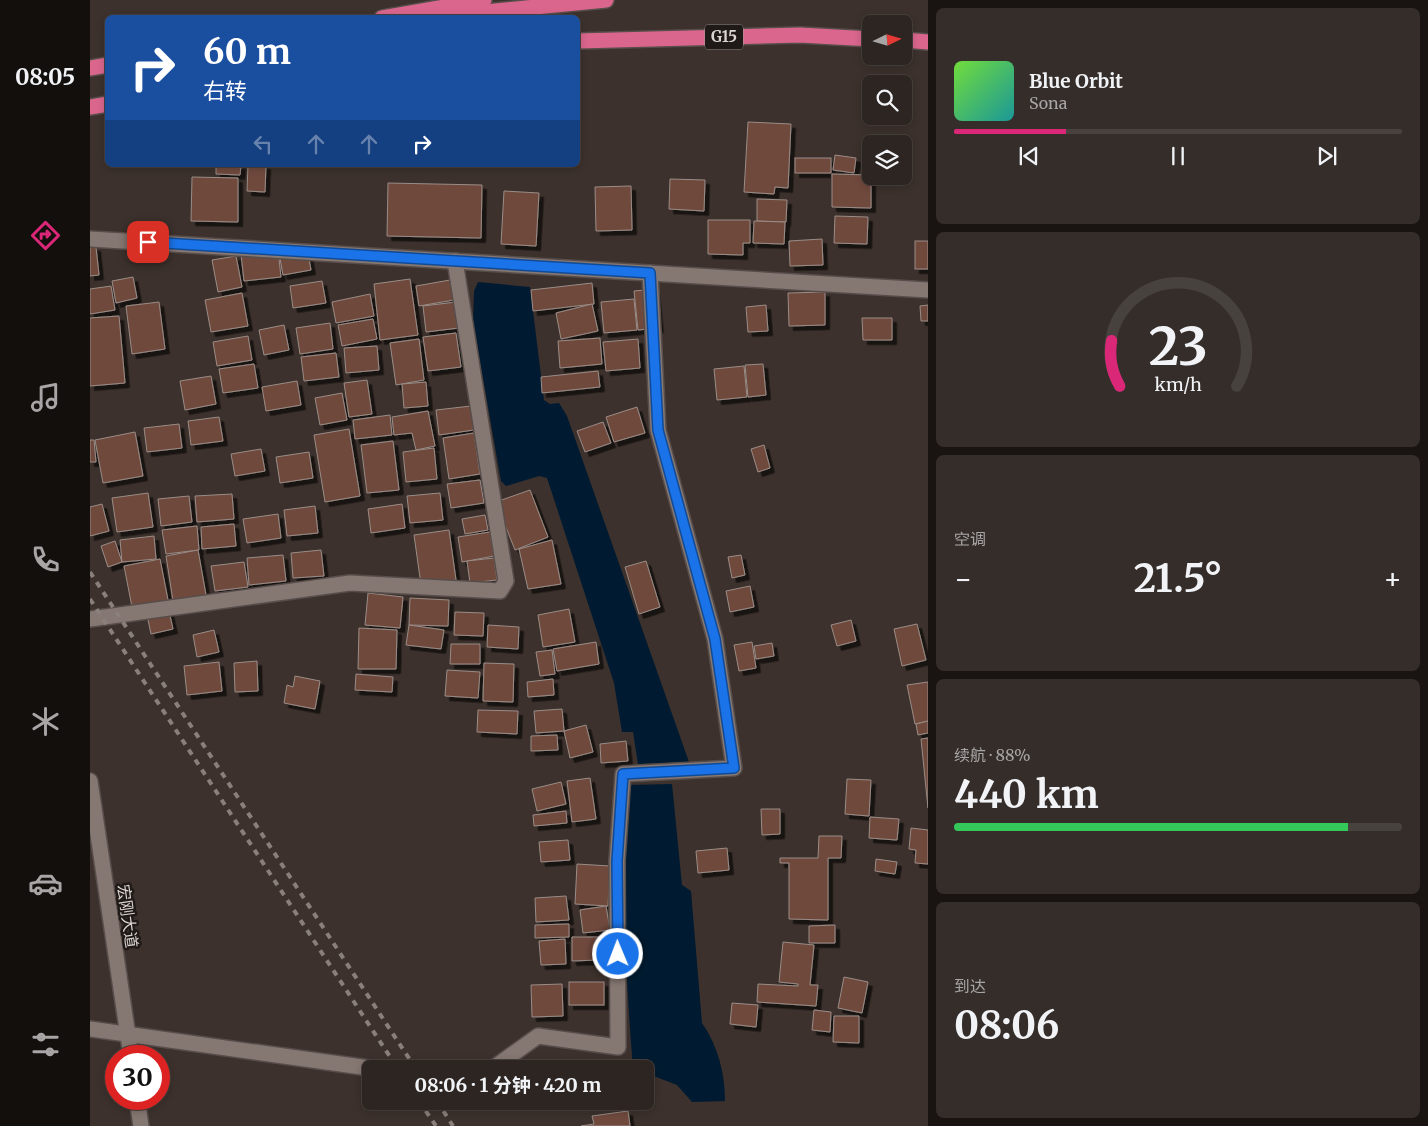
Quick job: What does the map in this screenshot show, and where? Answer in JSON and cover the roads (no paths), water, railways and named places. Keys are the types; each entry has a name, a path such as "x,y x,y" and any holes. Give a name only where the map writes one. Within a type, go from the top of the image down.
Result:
{"highway":[{"path":"399,15 484,0"},
{"path":"455,15 606,0"},
{"name":"G15","path":"580,41 800,36 862,39"},
{"path":"912,41 928,42"},
{"path":"90,68 105,66"},
{"path":"90,107 105,104"}],"street":[{"path":"90,239 928,290"},
{"path":"90,619 350,584 500,591 506,581 455,261"},
{"path":"505,1060 538,1036 618,1047 617,861 623,774 734,768 715,639 658,430 650,273"},
{"name":"宏刚大道","path":"90,781 129,1045"},
{"path":"90,1029 362,1067"},
{"path":"139,1110 141,1126"}],"water":[{"path":"478,282 530,287 544,400 550,404 559,403 567,416 689,762 638,764 633,732 622,732 614,683 547,478 539,476 506,486 501,481 473,322 474,291"},
{"path":"672,784 682,885 691,891 702,1023 720,1060 724,1080 725,1101 692,1102 677,1085 654,1076 654,1060 632,1060 625,927 628,785"}],"railway":[{"path":"90,572 410,1060"},
{"path":"90,599 392,1060"},
{"path":"425,1110 436,1126"},
{"path":"443,1110 453,1126"}]}
